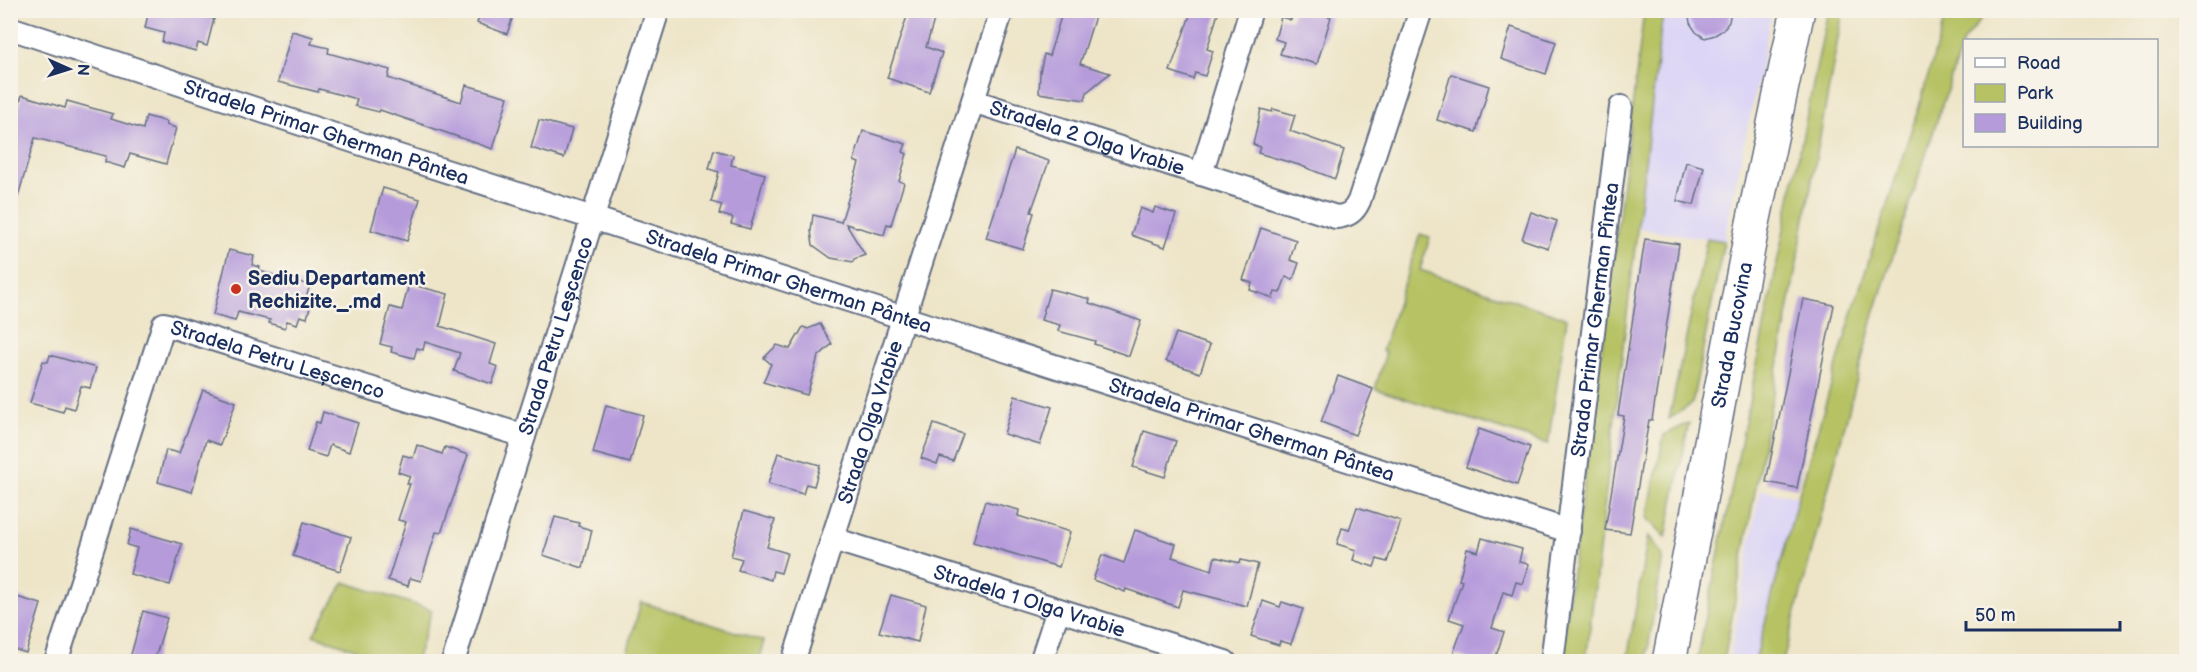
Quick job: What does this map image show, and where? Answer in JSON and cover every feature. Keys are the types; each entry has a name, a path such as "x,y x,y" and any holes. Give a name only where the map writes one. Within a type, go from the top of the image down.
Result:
{"main road":[{"name":"Strada Bucovina","path":"1669,662 1752,228 1798,10"}],"street":[{"name":"Strada Petru Leșcenco","path":"453,662 658,10"},
{"name":"Strada Olga Vrabie","path":"793,662 1002,10"},
{"name":"Stradela 2 Olga Vrabie","path":"1201,174 1251,10"},
{"name":"Stradela 2 Olga Vrabie","path":"973,101 1336,217 1349,214 1356,208 1359,201 1421,10"},
{"name":"Stradela Primar Gherman Pântea","path":"10,28 593,218 1569,531"},
{"name":"Strada Primar Gherman Pîntea","path":"1552,662 1621,107"},
{"name":"Stradela Petru Leșcenco","path":"56,662 164,324 525,436"},
{"name":"Stradela 1 Olga Vrabie","path":"833,539 1225,662"},
{"path":"1041,662 1059,610"}],"shaded area":[{"path":"1664,11 1772,11 1724,241 1637,228"},
{"path":"1760,489 1798,497 1755,661 1729,662"}],"green space":[{"path":"1828,10 1843,11 1724,661 1697,661"},
{"path":"1947,10 1988,11 1963,39 1874,314 1783,661 1755,661 1798,497 1856,300 1921,100"},
{"path":"1644,11 1664,11 1586,661 1560,662 1613,264"},
{"path":"1420,234 1430,237 1420,270 1567,318 1548,444 1375,389 1386,352 1382,351"},
{"path":"1707,238 1724,241 1692,404 1669,419"},
{"path":"1689,423 1666,537 1647,518 1664,435"},
{"path":"1648,535 1663,556 1646,661 1627,661"},
{"path":"344,582 432,610 416,661 370,661 372,655 313,635"},
{"path":"641,602 764,641 758,661 625,661"}],"building":[{"path":"149,10 202,10 201,15 214,19 207,46 198,43 196,51 162,42 164,33 145,28"},
{"path":"482,10 515,10 507,34 477,23"},
{"path":"909,10 937,10 926,47 942,53 929,92 887,78"},
{"path":"1063,10 1097,10 1080,64 1110,73 1087,92 1085,100 1039,93 1044,54 1049,56"},
{"path":"1192,10 1219,10 1207,49 1213,51 1205,76 1195,73 1193,79 1170,71"},
{"path":"1294,10 1309,10 1331,17 1317,64 1280,54 1284,42 1275,39 1281,17 1291,20"},
{"path":"1688,10 1731,10 1729,22 1723,30 1705,38 1696,32 1690,23"},
{"path":"1511,27 1556,42 1546,74 1501,59"},
{"path":"292,31 313,37 311,44 329,48 328,53 390,70 388,78 461,102 466,85 508,97 493,149 380,110 379,112 355,106 357,99 278,82"},
{"path":"1451,74 1489,86 1476,132 1437,120"},
{"path":"22,95 65,108 67,101 113,114 111,119 143,129 146,116 167,122 166,125 176,128 166,164 130,154 125,168 105,162 106,156 35,138 15,207 10,206 10,133"},
{"path":"1261,109 1272,112 1273,109 1295,115 1290,131 1344,150 1335,179 1258,153 1260,147 1253,144"},
{"path":"539,120 572,129 564,158 531,148"},
{"path":"863,131 906,144 903,152 907,154 899,181 904,183 891,225 887,224 884,235 846,224 865,255 854,259 853,262 831,258 813,245 811,231 813,215 841,222 859,163 854,161"},
{"path":"714,150 733,155 731,165 765,174 750,229 731,224 733,218 719,214 722,205 711,202 719,172 709,169"},
{"path":"1015,150 1049,161 1031,212 1034,213 1023,249 986,238"},
{"path":"1686,162 1704,167 1694,205 1677,201"},
{"path":"383,188 420,199 407,241 371,230"},
{"path":"1155,207 1176,214 1165,247 1131,235 1140,208 1153,213"},
{"path":"1531,212 1557,221 1548,248 1522,239"},
{"path":"1261,228 1296,240 1290,260 1299,263 1293,280 1286,277 1280,293 1275,292 1273,298 1250,290 1252,283 1243,280"},
{"path":"1645,239 1679,244 1652,420 1649,420 1630,533 1605,530 1624,416 1618,415"},
{"path":"229,250 254,256 252,265 260,267 259,271 310,285 306,298 312,300 307,318 300,316 297,324 287,321 285,328 269,323 270,320 238,312 235,321 213,315"},
{"path":"409,284 448,294 440,326 496,344 490,364 498,367 492,384 454,371 460,353 425,342 423,350 417,348 414,358 391,352 392,347 380,344 390,307 402,310"},
{"path":"1050,289 1090,299 1089,303 1141,321 1129,356 1094,344 1095,341 1058,331 1060,325 1041,320"},
{"path":"1803,299 1834,305 1797,488 1766,482"},
{"path":"820,324 832,344 818,357 807,395 763,382 771,364 764,358 777,345 790,349 803,327 808,329"},
{"path":"1176,333 1210,345 1200,373 1166,361"},
{"path":"50,355 96,368 90,388 81,386 74,409 65,406 63,412 30,403 43,361 48,362"},
{"path":"1338,376 1373,389 1355,435 1321,422"},
{"path":"203,390 236,402 220,445 206,440 192,492 158,482 166,450 179,453"},
{"path":"1015,396 1052,407 1040,445 1004,434"},
{"path":"606,405 643,415 630,463 593,453"},
{"path":"323,412 358,423 349,452 330,445 326,457 307,451 316,422 320,423"},
{"path":"934,424 963,434 953,461 940,457 937,464 921,458"},
{"path":"1479,429 1530,447 1517,485 1466,467"},
{"path":"1144,431 1176,441 1165,477 1133,467"},
{"path":"417,445 442,454 445,447 468,455 441,533 436,532 421,581 410,578 408,586 388,580 406,522 398,520 410,484 407,484 410,476 398,472 403,455 413,458"},
{"path":"778,453 820,465 814,486 806,484 803,494 768,484"},
{"path":"985,501 1019,510 1018,516 1070,532 1059,567 973,542"},
{"path":"1357,507 1401,521 1387,562 1377,559 1374,567 1353,560 1356,550 1337,544 1342,528 1349,530"},
{"path":"744,511 775,520 767,547 787,553 781,573 773,571 771,580 738,570 742,559 731,556"},
{"path":"555,517 579,523 578,526 592,530 583,568 543,555"},
{"path":"304,522 351,537 340,571 293,556"},
{"path":"131,529 182,544 170,585 130,574 137,548 127,545"},
{"path":"1135,530 1176,544 1172,557 1212,570 1215,557 1240,563 1241,560 1258,564 1247,606 1183,590 1178,607 1093,580 1102,555 1124,563"},
{"path":"1482,538 1522,549 1519,562 1529,564 1523,584 1516,582 1512,595 1503,592 1492,628 1504,632 1494,662 1476,662 1453,654 1464,624 1449,619 1462,581 1459,580 1467,549 1478,552"},
{"path":"10,595 41,604 26,653 10,648 15,634 10,633"},
{"path":"891,595 926,605 918,642 879,632"},
{"path":"1263,601 1280,607 1282,602 1303,609 1291,644 1280,641 1279,645 1251,636"},
{"path":"143,611 167,618 154,662 129,662"}],"place":[{"name":"Sediu Departament Rechizite._.md","path":"236,289"}]}
